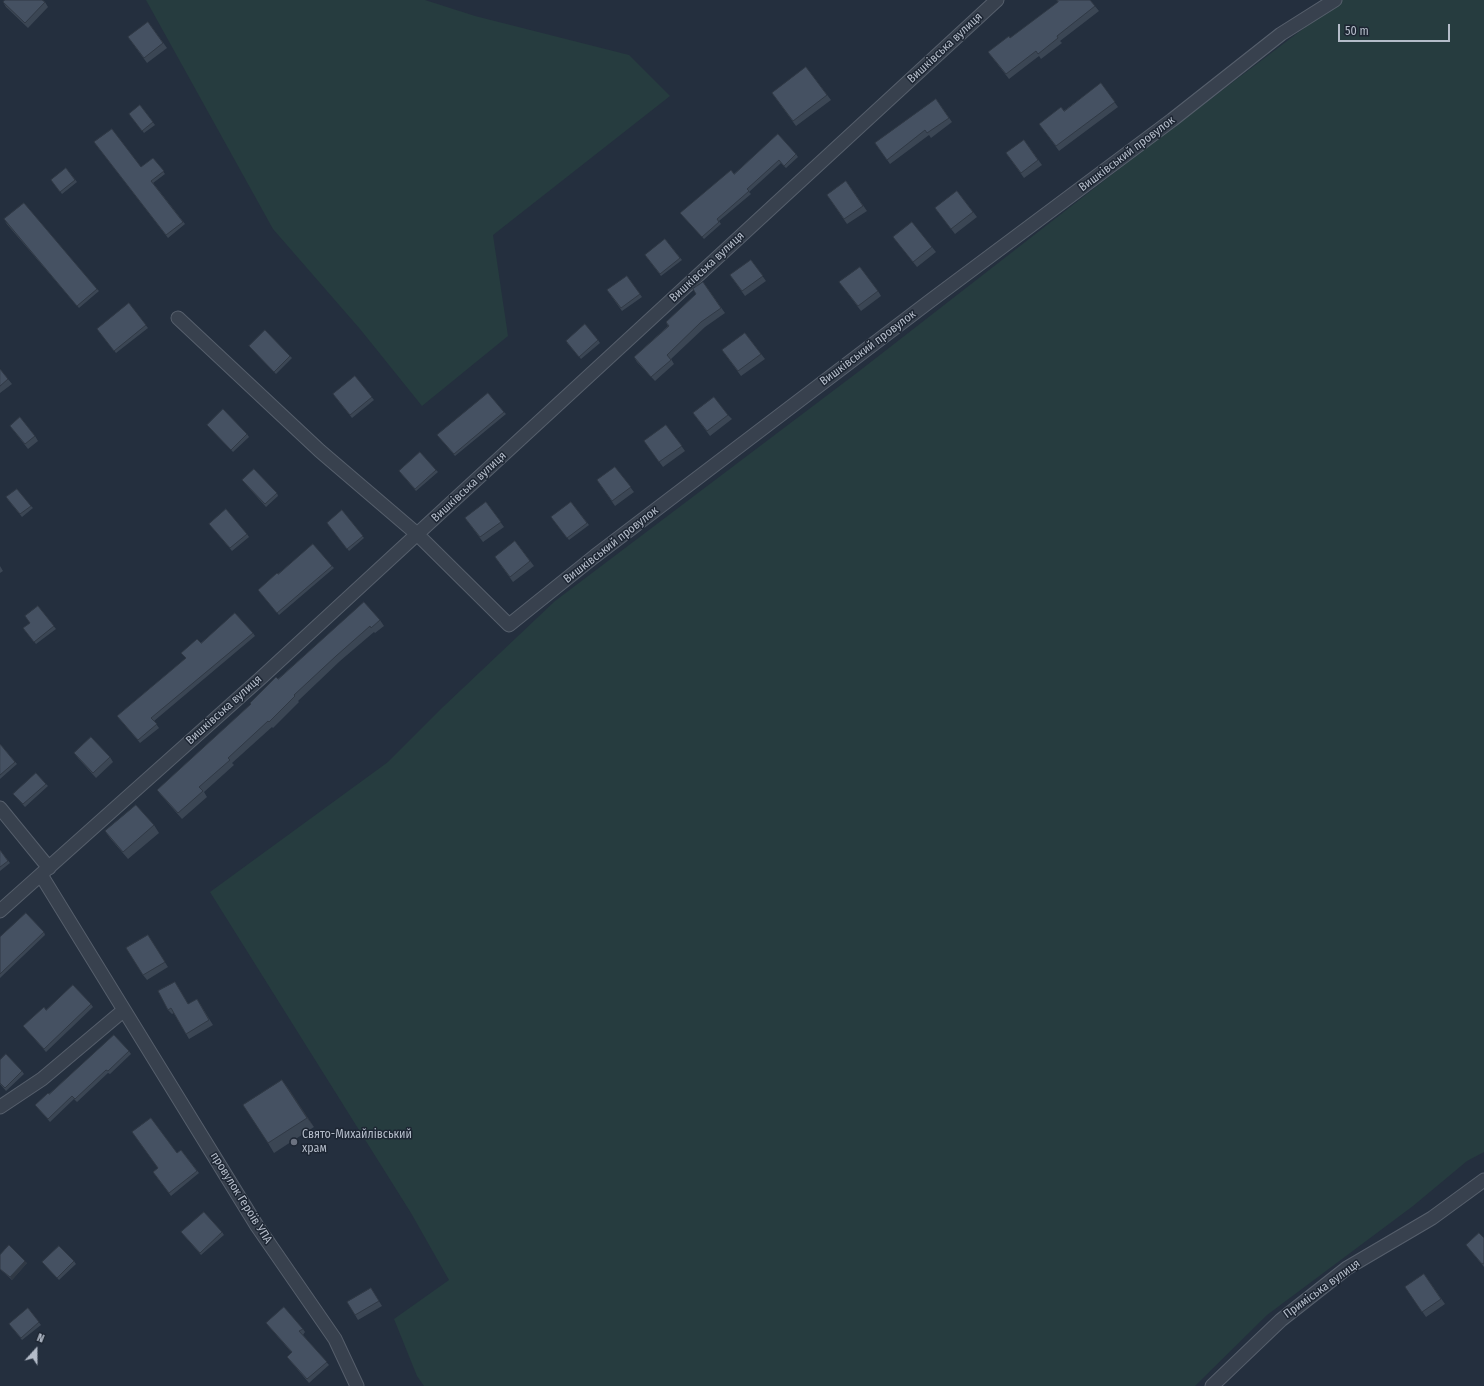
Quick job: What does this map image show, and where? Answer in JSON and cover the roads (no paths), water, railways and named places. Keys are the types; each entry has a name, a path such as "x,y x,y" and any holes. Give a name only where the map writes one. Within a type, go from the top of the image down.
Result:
{"street":[{"name":"Вишківська вулиця","path":"0,911 45,872 417,534 997,0"},
{"name":"Вишківський провулок","path":"417,534 509,625 614,541 930,301 1172,120 1281,34 1335,0"},
{"path":"178,318 320,451 417,534"},
{"path":"0,808 45,872"},
{"name":"провулок Героїв УПА","path":"45,872 124,1010 257,1226 335,1339 357,1386"},
{"path":"0,1108 42,1079 124,1010"},
{"name":"Приміська вулиця","path":"1212,1386 1281,1320 1347,1268 1432,1218 1484,1180"}],"place":[{"name":"Свято-Михайлівський храм","path":"294,1142"}]}
